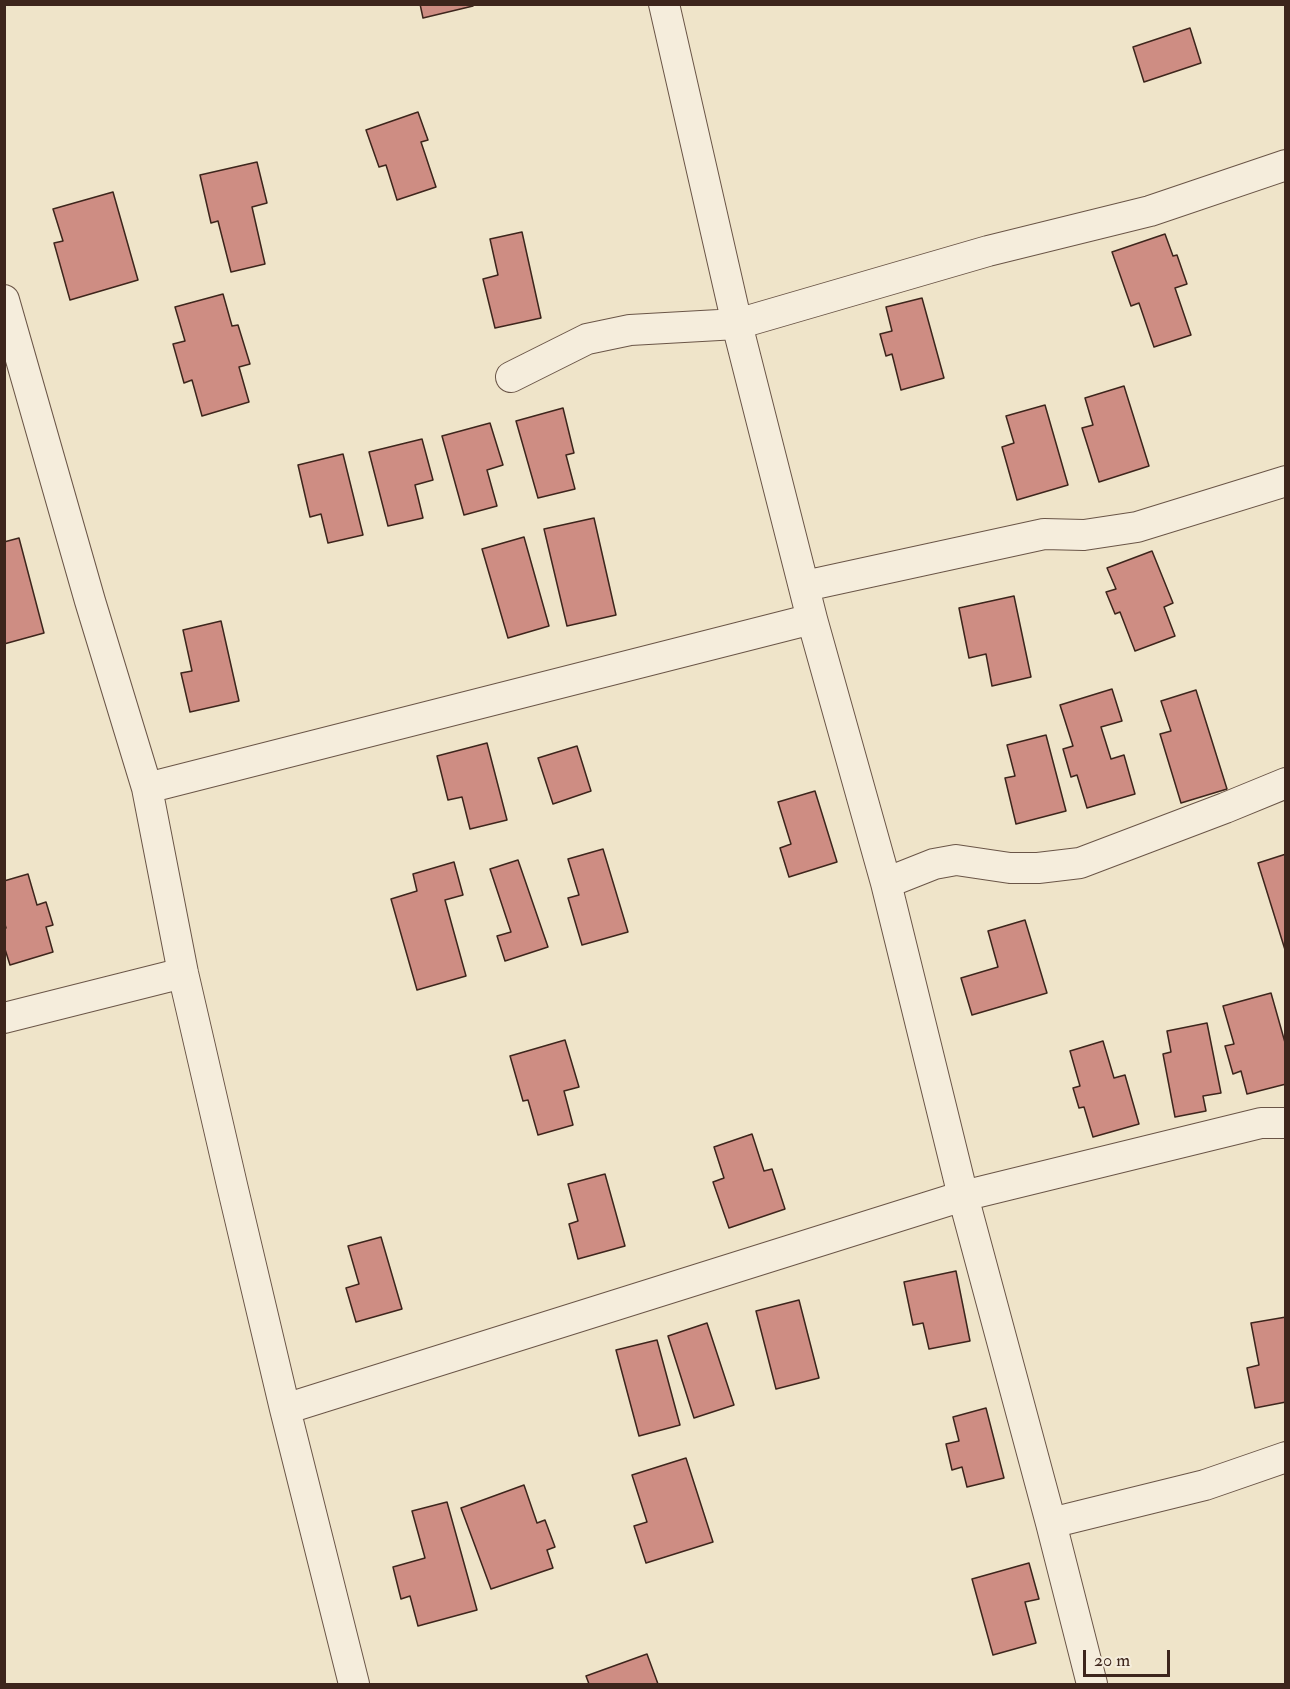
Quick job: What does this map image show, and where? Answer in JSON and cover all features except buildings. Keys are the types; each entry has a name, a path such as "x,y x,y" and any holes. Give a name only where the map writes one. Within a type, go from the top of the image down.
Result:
{"street":[{"path":"665,5 737,324 812,619 886,883 963,1196 1092,1684"},
{"path":"511,377 588,339 630,330 737,324 987,251 1150,211 1286,165"},
{"path":"4,300 14,376 90,601 147,788 183,973 285,1408 354,1684"},
{"path":"805,586 1044,534 1084,535 1137,527 1286,481"},
{"path":"147,788 812,619"},
{"path":"886,883 934,864 956,860 1010,868 1038,868 1080,863 1286,783"},
{"path":"4,1018 183,973"},
{"path":"285,1408 963,1196 1261,1123 1286,1123"},
{"path":"1051,1523 1205,1485 1286,1457"}]}
